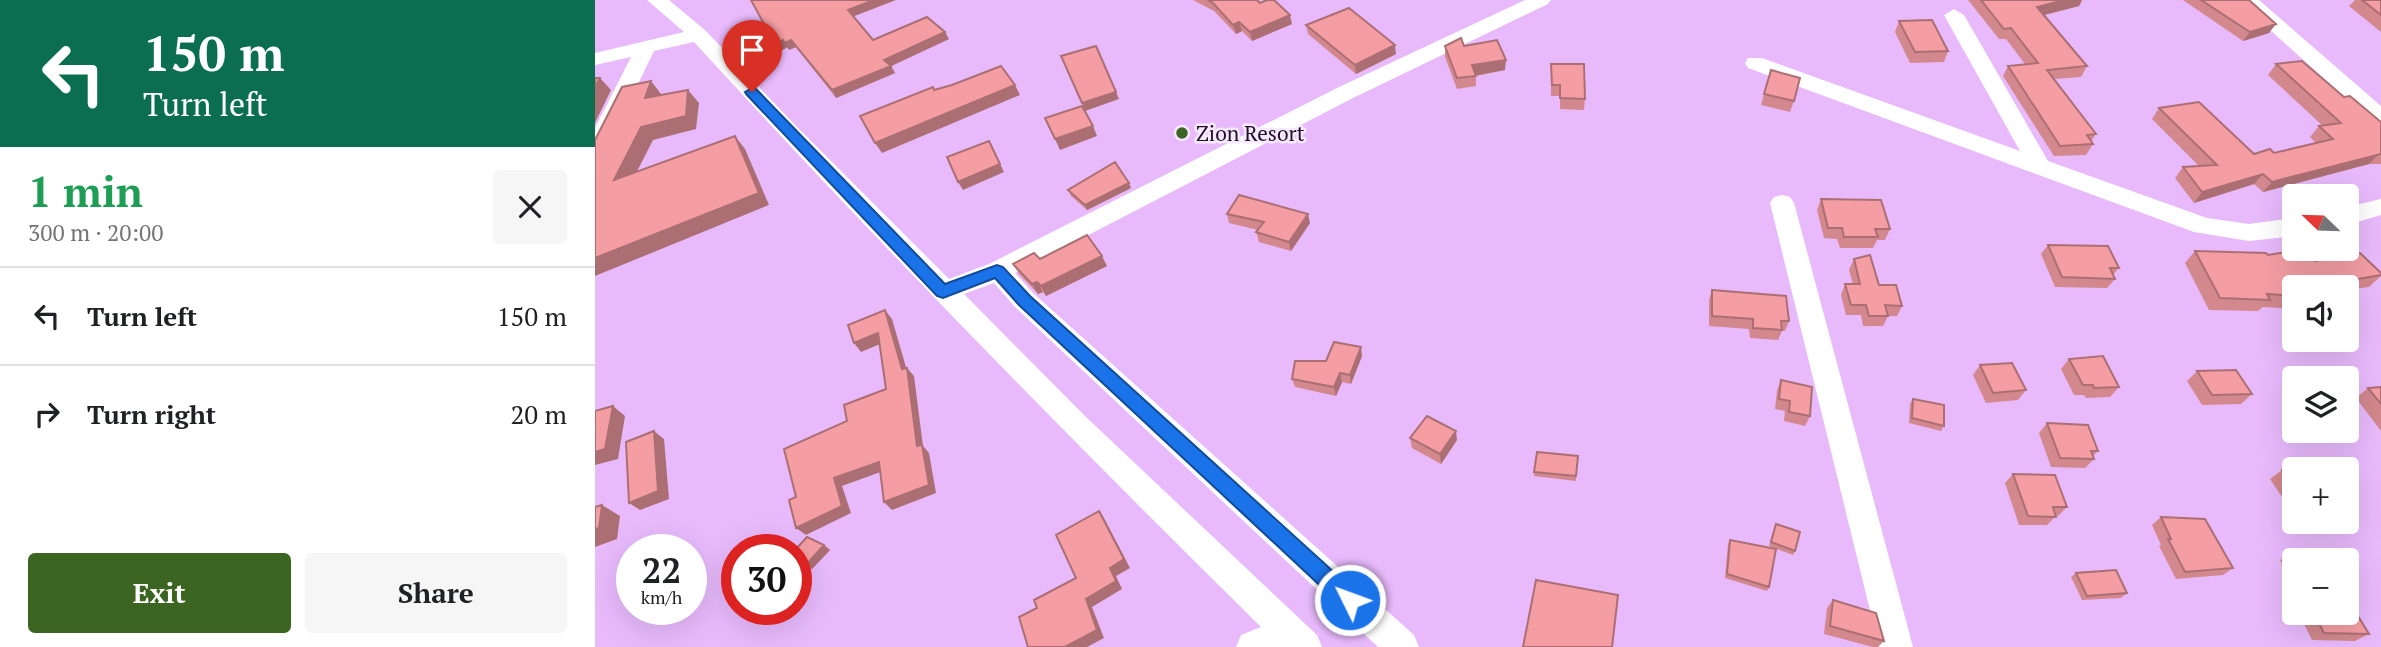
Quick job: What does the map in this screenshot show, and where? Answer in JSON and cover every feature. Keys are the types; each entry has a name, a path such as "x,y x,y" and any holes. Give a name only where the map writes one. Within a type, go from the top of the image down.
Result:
{"street":[{"path":"657,0 699,35 943,292 1076,426 1297,640"},
{"path":"943,292 997,271 1345,93 1541,0"},
{"path":"2247,0 2381,118"},
{"path":"1954,15 2041,167"},
{"path":"595,59 699,35"},
{"path":"595,150 646,48"},
{"path":"1755,63 2213,229 2254,234 2282,229"},
{"path":"1782,202 1896,647"},
{"path":"2359,213 2381,207"},
{"path":"997,271 1024,300 1402,647"},
{"path":"1253,647 1297,640"}],"building":[{"path":"751,0 874,0 848,10 873,40 927,17 945,32 884,60 891,66 832,90 791,40 775,44"},
{"path":"1208,0 1257,0 1260,3 1274,0 1290,15 1250,32 1239,22 1233,25"},
{"path":"1981,0 2065,0 2037,7 2087,66 2047,70 2096,134 2087,135 2093,144 2060,146 2008,66 2038,63 2011,28 2004,29"},
{"path":"2201,0 2249,0 2276,24 2250,32"},
{"path":"2362,0 2381,0 2381,15"},
{"path":"1349,8 1395,45 1355,65 1306,25"},
{"path":"1932,20 1948,51 1915,52 1899,21"},
{"path":"1461,38 1464,46 1497,40 1506,60 1472,65 1476,76 1457,78 1445,46"},
{"path":"1096,46 1116,92 1082,103 1061,56"},
{"path":"2302,61 2344,97 2350,96 2381,122 2381,154 2272,182 2263,174 2202,192 2183,167 2217,165 2159,108 2199,102 2254,154 2270,149 2274,153 2333,139 2319,126 2341,123 2276,64"},
{"path":"1551,64 1584,64 1585,99 1560,98 1560,85 1552,85"},
{"path":"1001,66 1015,85 875,143 860,116 933,87 934,90 952,85"},
{"path":"1771,70 1800,78 1794,101 1764,94"},
{"path":"651,81 645,98 688,90 686,116 641,127 614,180 735,136 759,193 595,258 595,140 622,87"},
{"path":"1082,106 1093,126 1055,139 1045,118"},
{"path":"989,141 1000,164 958,182 947,157"},
{"path":"1115,162 1129,183 1085,205 1068,190"},
{"path":"1239,195 1308,214 1289,242 1256,232 1264,222 1227,214"},
{"path":"1821,199 1881,200 1890,229 1875,229 1878,237 1844,237 1842,228 1828,228"},
{"path":"1087,235 1102,256 1041,286 1037,282 1032,284 1013,264 1034,253 1040,259"},
{"path":"2048,245 2108,246 2119,268 2110,268 2115,279 2062,277"},
{"path":"2195,251 2268,255 2282,253 2282,261 2359,261 2360,253 2381,275 2359,279 2359,275 2282,275 2282,295 2267,294 2270,300 2220,298"},
{"path":"1870,255 1879,285 1896,285 1902,306 1885,305 1888,316 1869,316 1866,305 1851,305 1845,284 1860,284 1854,259"},
{"path":"1712,290 1786,296 1789,321 1781,321 1782,330 1753,328 1753,319 1712,316"},
{"path":"885,310 902,369 907,368 917,446 922,445 929,485 884,502 879,462 834,478 842,506 796,528 789,500 796,497 784,449 847,421 844,405 886,389 878,333 854,343 848,325"},
{"path":"1334,342 1361,347 1350,375 1340,373 1334,387 1292,379 1295,361 1326,361"},
{"path":"2103,356 2119,387 2094,388 2093,385 2083,385 2069,359"},
{"path":"2012,363 2026,390 1993,393 1980,365"},
{"path":"2236,370 2252,394 2212,395 2197,371"},
{"path":"1781,380 1812,387 1810,416 1789,412 1790,401 1779,399"},
{"path":"2381,387 2381,404 2368,388"},
{"path":"1913,399 1944,405 1944,426 1912,418"},
{"path":"613,406 605,449 595,452 595,411"},
{"path":"1427,416 1456,431 1440,454 1410,438"},
{"path":"2047,423 2088,425 2098,451 2091,451 2094,459 2060,458"},
{"path":"654,431 658,491 629,503 626,442"},
{"path":"1537,452 1578,456 1576,476 1534,472"},
{"path":"2013,474 2055,475 2067,507 2053,507 2056,517 2028,516"},
{"path":"602,505 599,528 595,529 595,507"},
{"path":"1099,511 1124,559 1110,568 1116,581 1086,599 1097,630 1065,647 1028,647 1019,617 1037,608 1034,600 1076,578 1056,535"},
{"path":"2161,517 2205,519 2233,568 2185,572 2168,539 2171,539"},
{"path":"1776,524 1800,532 1795,551 1771,542"},
{"path":"812,539 824,545 812,558"},
{"path":"1730,540 1776,549 1769,587 1727,574"},
{"path":"2116,570 2127,593 2087,596 2076,573"},
{"path":"1536,580 1618,595 1612,647 1523,647"},
{"path":"1833,600 1876,613 1884,641 1830,626"},
{"path":"2359,618 2369,634 2324,633 2320,625 2359,625"}],"place":[{"name":"Zion Resort","path":"1182,133"}],"route":[{"path":"752,92 943,292 997,271 1024,300 1350,600"}]}
